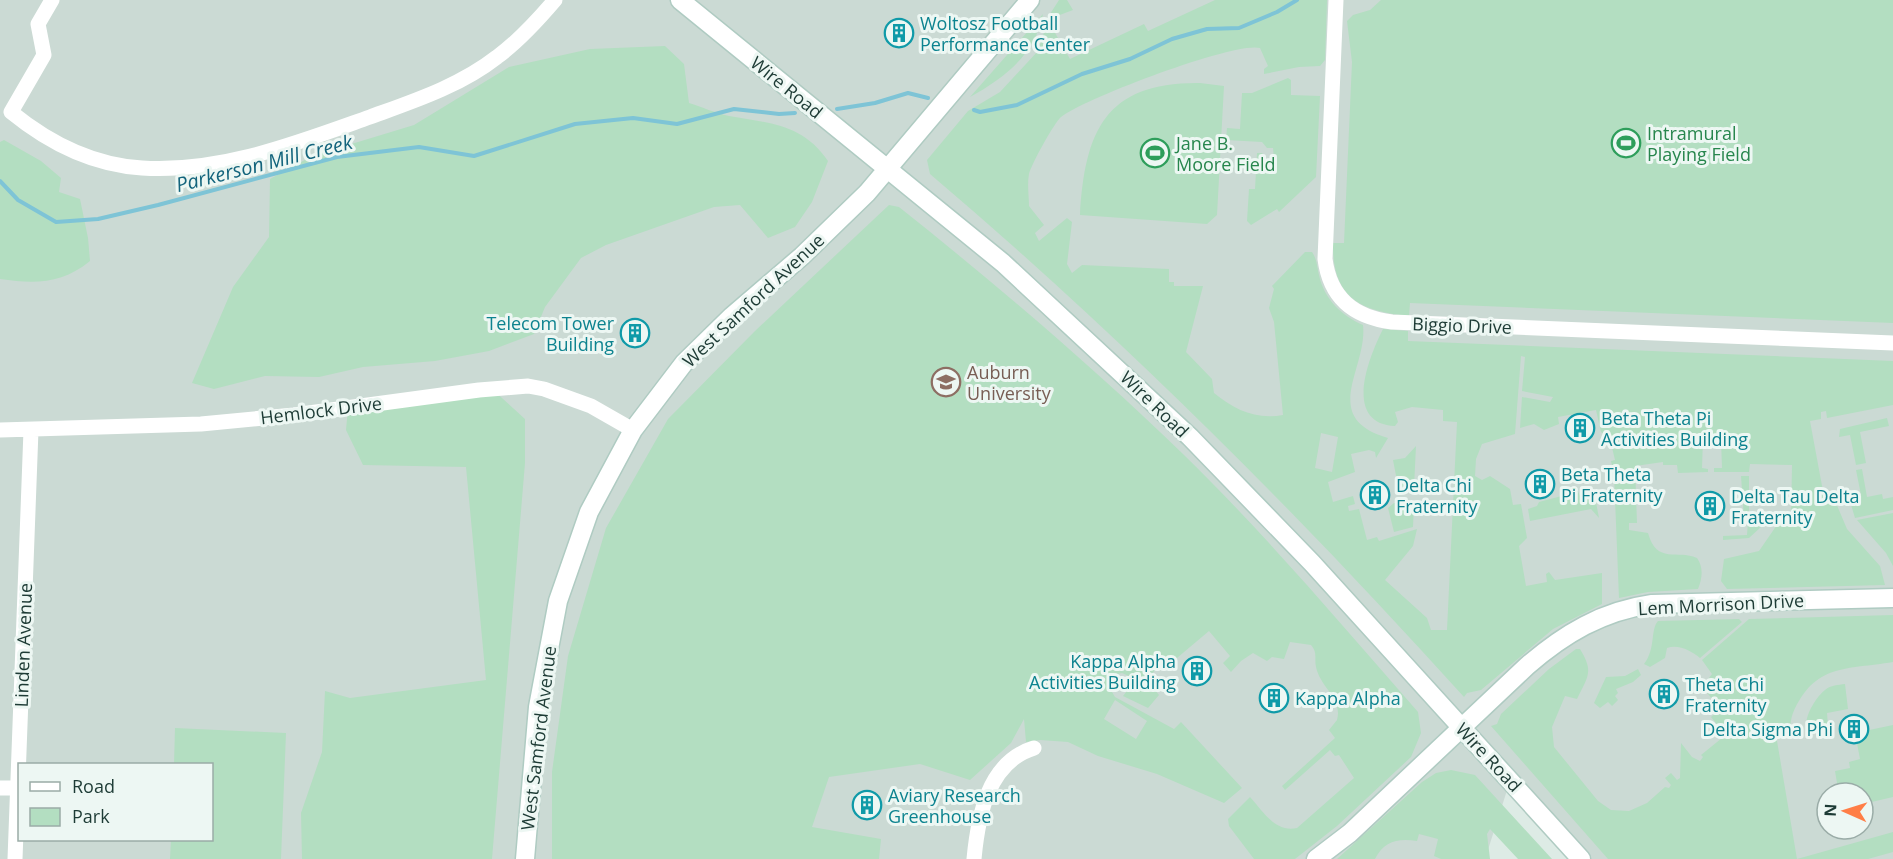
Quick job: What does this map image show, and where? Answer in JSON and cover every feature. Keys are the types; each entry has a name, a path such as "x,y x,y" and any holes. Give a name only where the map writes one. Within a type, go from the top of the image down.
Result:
{"street":[{"path":"52,0 38,24 44,55 11,112 36,133 64,148 94,159 141,168 189,167 258,154 413,101 457,83 497,58 532,27 555,0"},
{"name":"Wire Road","path":"680,0 1047,302 1190,437 1312,563 1581,859"},
{"name":"West Samford Avenue","path":"525,859 538,707 558,601 589,512 633,430 684,363 732,316 802,256 888,169 1030,0"},
{"name":"Biggio Drive","path":"1336,0 1325,259 1334,290 1345,304 1360,314 1392,322 1893,343"},
{"name":"Hemlock Drive","path":"0,430 201,424 294,415 479,390 528,387 544,389 591,406 633,430"},
{"name":"Linden Avenue","path":"15,859 31,430"},
{"name":"Lem Morrison Drive","path":"1316,859 1350,832 1554,643 1594,620 1625,609 1668,603 1893,598"},
{"path":"974,859 984,806 994,778 1007,761 1034,748"},
{"path":"0,788 17,788"}],"shaded area":[{"name":"Auburn University","path":"0,0 1893,0 1893,859 1581,859 1510,781 1485,859 0,859"}],"green space":[{"path":"1059,0 1067,0 1073,10 1057,16 1050,24 1070,59 1144,24 1148,31 1215,0 1327,0 1325,60 1320,66 1299,67 1264,74 1264,69 1268,66 1260,48 1245,48 1192,62 1127,85 1061,117 1048,135 1029,174 1029,206 1044,225 1035,233 1039,241 1067,218 1072,222 1067,264 1072,273 1082,265 1169,269 1169,282 1174,282 1174,286 1203,286 1186,352 1212,379 1214,393 1238,409 1255,415 1283,415 1274,322 1269,308 1274,289 1272,286 1305,252 1312,252 1325,292 1341,312 1363,325 1363,341 1351,390 1351,405 1355,418 1367,429 1388,438 1376,458 1375,452 1369,450 1351,454 1355,472 1328,482 1333,502 1353,496 1355,504 1348,506 1349,511 1359,509 1367,540 1377,537 1379,541 1417,529 1413,546 1385,580 1427,618 1431,630 1447,630 1457,422 1443,421 1443,410 1412,407 1395,412 1398,422 1395,426 1379,422 1369,414 1364,401 1364,387 1367,371 1383,329 1408,331 1408,341 1893,361 1893,405 1827,418 1826,411 1821,412 1821,419 1810,421 1825,502 1836,503 1847,529 1880,566 1885,585 1727,589 1721,581 1724,559 1759,551 1781,519 1791,519 1792,465 1750,464 1749,472 1714,472 1714,468 1722,468 1721,440 1703,439 1702,468 1708,469 1708,472 1678,473 1677,465 1663,465 1663,462 1635,466 1637,523 1629,523 1629,530 1648,533 1652,543 1662,553 1697,558 1702,574 1698,589 1648,592 1619,598 1614,474 1611,461 1615,460 1610,439 1601,432 1596,410 1558,417 1559,424 1544,430 1534,424 1520,428 1522,397 1550,402 1553,397 1522,391 1525,357 1521,356 1515,434 1482,444 1476,459 1475,476 1482,480 1490,476 1510,489 1513,505 1521,504 1527,538 1519,546 1526,586 1547,582 1546,574 1549,572 1555,580 1602,573 1602,604 1553,629 1481,690 1467,693 1464,697 1337,560 1206,427 1070,298 930,174 927,160 968,111 1000,92 1038,51 1050,14","holes":["1321,433 1338,437 1332,472 1315,468"]},
{"name":"Intramural Playing Field","path":"1381,0 1893,0 1893,323 1410,303 1409,316 1392,314 1363,305 1352,298 1338,277 1333,243 1344,243 1352,62 1347,21 1353,15 1370,10"},
{"path":"1043,14 1033,42 1016,64 995,82 970,97"},
{"path":"665,46 684,64 689,103 724,115 784,127 796,132 808,139 828,161 812,202 795,227 768,238 740,205 714,207 606,245 581,258 545,307 534,334 489,351 435,361 363,367 319,377 265,376 214,389 192,383 233,287 269,237 270,179 312,156 414,125 509,67 590,49"},
{"path":"1288,78 1291,80 1291,95 1320,96 1316,177 1279,212 1277,209 1251,225 1247,221 1249,189 1255,189 1257,153 1262,153 1270,164 1274,160 1273,148 1267,148 1262,142 1226,140 1227,128 1240,129 1242,93 1252,93"},
{"name":"Jane B. Moore Field","path":"1200,83 1224,86 1217,215 1207,224 1080,215 1088,158 1095,136 1107,117 1122,102 1142,91 1168,85"},
{"path":"4,140 41,161 61,178 59,192 80,199 90,261 80,269 58,278 36,282 0,279 0,142"},
{"path":"889,205 899,207 1008,296 1079,358 1183,454 1244,516 1418,712 1421,733 1411,757 1337,826 1295,859 1254,859 1229,826 1228,819 1250,797 1276,824 1289,829 1297,828 1354,778 1339,755 1335,756 1330,750 1285,790 1282,786 1335,738 1329,730 1337,720 1337,706 1318,674 1315,653 1311,645 1290,642 1284,659 1272,657 1267,661 1253,653 1231,672 1223,663 1230,656 1209,631 1171,663 1164,662 1146,679 1159,695 1148,708 1123,696 1130,687 1131,677 1122,673 1113,675 1109,687 1115,697 1174,729 1181,722 1242,788 1224,803 1157,774 1098,756 1068,742 1040,740 1026,742 1024,719 1011,743 970,780 920,764 829,777 812,827 881,839 879,859 552,859 552,772 568,656 606,528 668,419 755,331","holes":["1115,700 1147,721 1136,739 1104,719"]},
{"path":"492,389 525,419 525,463 492,859 302,859 301,813 322,752 325,691 350,698 486,680 466,467 363,465 346,430 348,408"},
{"path":"1887,418 1889,426 1860,432 1866,463 1856,465 1850,435 1839,437 1840,429"},
{"path":"1416,446 1414,487 1398,486 1393,460 1405,458"},
{"path":"1862,469 1867,497 1882,494 1883,499 1893,497 1893,510 1855,518 1849,498 1861,495 1856,470"},
{"path":"1741,476 1749,476 1749,519 1765,519 1761,527 1749,538 1723,540 1723,536 1747,535 1748,522 1744,518"},
{"path":"1576,487 1580,496 1595,497 1599,518 1591,509 1530,521 1528,509 1537,506 1539,502 1569,494 1572,488"},
{"path":"1394,503 1414,504 1413,527 1394,532 1388,508"},
{"path":"1893,513 1893,566 1886,553 1857,520"},
{"path":"1893,615 1893,662 1847,668 1822,677 1811,685 1802,697 1792,716 1789,735 1776,735 1797,859 1608,859 1491,726 1497,724 1501,714 1549,669 1576,649 1580,649 1587,663 1588,674 1577,699 1565,696 1552,727 1554,747 1598,801 1611,810 1629,811 1647,803 1665,787 1669,788 1671,785 1665,778 1671,773 1677,780 1680,778 1681,743 1692,757 1700,761 1703,757 1701,755 1722,738 1720,735 1723,732 1711,717 1719,710 1719,707 1702,687 1712,674 1702,660 1749,619"},
{"path":"1739,619 1742,622 1700,658 1685,649 1671,647 1667,648 1665,658 1650,667 1644,664 1650,652 1654,629 1658,621"},
{"path":"1638,669 1641,675 1633,682 1616,689 1618,693 1615,696 1618,700 1612,706 1608,702 1600,708 1594,703 1606,677 1625,676"},
{"path":"1845,684 1848,709 1827,713 1828,725 1807,729 1807,719 1818,698 1830,687"},
{"path":"1893,725 1893,797 1875,801 1875,781 1837,781 1835,771 1850,768 1849,762 1860,759 1855,733"},
{"path":"175,728 286,733 281,859 170,859 171,841 213,841 213,763 174,763"},
{"path":"1451,770 1475,775 1552,859 1518,859 1490,829 1487,834 1490,859 1441,859 1434,856 1438,839 1419,834 1417,841 1392,842 1383,848 1375,859 1337,859 1422,782 1436,773"},
{"path":"1893,832 1893,852 1868,859 1797,859 1861,841 1875,841 1875,837"}],"waterway":[{"name":"Parkerson Mill Creek","path":"974,110 980,112 1017,105 1082,74 1130,59 1172,39 1207,29 1239,28 1277,12 1297,0"},
{"name":"Parkerson Mill Creek","path":"837,109 875,103 908,93 928,98"},
{"name":"Parkerson Mill Creek","path":"0,181 18,200 56,222 98,219 337,157 419,147 474,156 575,124 633,118 677,124 734,109 779,114 795,113"}],"place":[{"name":"Woltosz Football Performance Center","path":"899,33"},
{"name":"Intramural Playing Field","path":"1626,143"},
{"name":"Jane B. Moore Field","path":"1155,153"},
{"name":"Telecom Tower Building","path":"635,333"},
{"name":"Auburn University","path":"946,382"},
{"name":"Beta Theta Pi Activities Building","path":"1580,428"},
{"name":"Beta Theta Pi Fraternity","path":"1540,484"},
{"name":"Delta Chi Fraternity","path":"1375,495"},
{"name":"Delta Tau Delta Fraternity","path":"1710,506"},
{"name":"Kappa Alpha Activities Building","path":"1197,671"},
{"name":"Theta Chi Fraternity","path":"1664,694"},
{"name":"Kappa Alpha","path":"1274,698"},
{"name":"Delta Sigma Phi","path":"1854,729"},
{"name":"Aviary Research Greenhouse","path":"867,805"}]}
